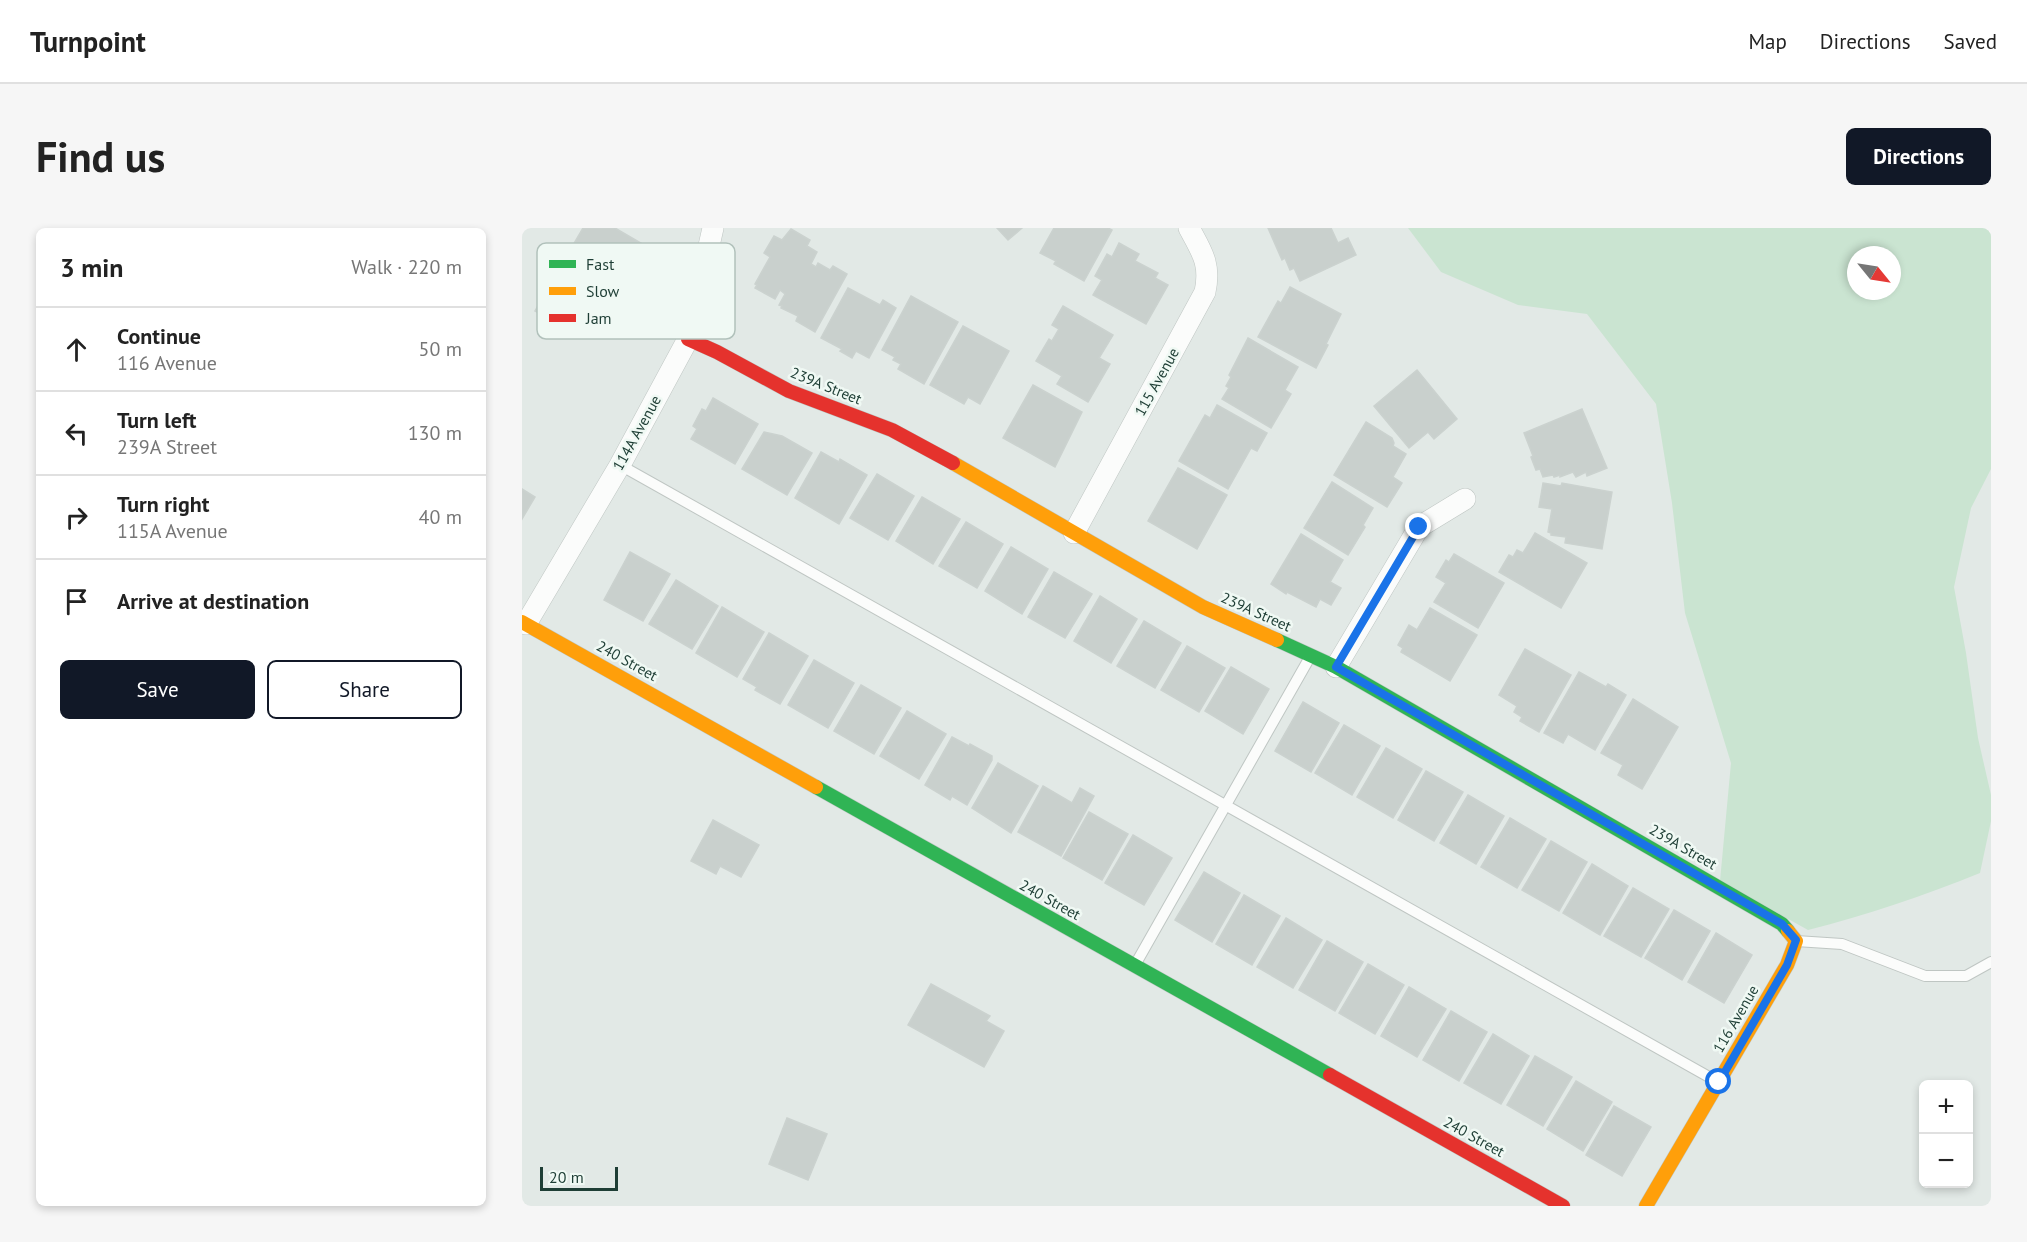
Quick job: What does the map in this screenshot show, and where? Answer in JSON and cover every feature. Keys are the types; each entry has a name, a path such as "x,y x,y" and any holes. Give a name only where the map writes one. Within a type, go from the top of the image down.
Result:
{"street":[{"name":"114A Avenue","path":"710,243 713,228"},
{"name":"115 Avenue","path":"1074,533 1205,292 1208,269 1206,260 1189,228"},
{"name":"114A Avenue","path":"524,623 620,465 688,339"},
{"name":"239A Street","path":"688,339 789,391 892,430 942,456 1203,607 1336,667 1782,924 1796,940"},
{"path":"1336,667 1419,527 1465,499"},
{"name":"240 Street","path":"524,623 1563,1206"},
{"name":"116 Avenue","path":"1646,1206 1787,965 1796,940"}],"lane":[{"path":"620,465 1719,1082"},
{"path":"1135,966 1312,655"},
{"path":"1796,940 1842,944 1925,976 1966,976 1991,962"}],"green space":[{"path":"1408,228 1991,228 1991,469 1971,508 1954,587 1978,738 1991,795 1991,821 1980,873 1895,904 1808,930 1720,881 1731,763 1685,613 1672,503 1656,404 1587,314 1518,305 1441,272"}],"building":[{"path":"583,228 615,228 641,243 574,243"},
{"path":"997,228 1022,228 1008,240"},
{"path":"1054,228 1108,228 1112,230 1084,281 1054,264 1056,261 1040,253"},
{"path":"1268,228 1331,228 1338,243 1348,238 1356,255 1300,281 1294,268 1290,270 1285,258 1282,260"},
{"path":"791,229 810,240 807,246 817,252 811,264 816,267 818,263 830,270 833,266 847,274 815,332 796,321 798,316 781,308 782,306 779,305 785,294 780,290 775,299 755,288 770,257 764,253 774,236 782,240"},
{"path":"1119,243 1139,254 1135,261 1158,273 1155,278 1168,285 1146,324 1093,295 1102,280 1095,276 1107,254 1112,257"},
{"path":"1290,287 1341,314 1316,368 1258,337 1278,301 1281,303"},
{"path":"848,288 880,305 883,300 896,308 869,358 856,351 852,358 840,351 842,349 821,338"},
{"path":"911,296 958,322 924,384 898,369 901,364 893,360 895,357 882,350"},
{"path":"1063,306 1113,335 1099,358 1110,364 1088,402 1057,384 1062,376 1036,361 1049,339 1052,341 1059,329 1052,325"},
{"path":"963,326 1009,351 980,404 968,397 964,404 930,385"},
{"path":"1248,338 1298,367 1285,390 1291,394 1271,428 1222,399 1229,388 1226,386 1231,377 1229,375"},
{"path":"1417,370 1457,419 1434,439 1428,432 1409,448 1374,406"},
{"path":"1033,385 1082,412 1055,467 1003,438"},
{"path":"713,398 758,424 735,464 691,439 697,429 693,426 702,409 706,411"},
{"path":"1217,405 1267,433 1257,451 1251,448 1228,489 1179,461 1205,415 1210,418"},
{"path":"1582,409 1607,468 1587,476 1586,472 1576,477 1573,472 1560,477 1560,475 1554,477 1553,475 1543,477 1540,469 1536,470 1524,433"},
{"path":"1366,422 1392,438 1393,446 1406,454 1393,477 1402,483 1387,507 1334,475"},
{"path":"764,432 782,436 812,453 787,495 742,469"},
{"path":"821,452 839,462 840,459 867,475 839,524 795,498"},
{"path":"1178,468 1227,495 1197,549 1148,521"},
{"path":"877,474 914,496 888,540 850,518"},
{"path":"1332,482 1373,508 1363,525 1365,527 1348,555 1304,528"},
{"path":"1543,483 1561,486 1562,483 1612,492 1602,549 1565,543 1566,537 1551,535 1548,532 1552,509 1539,507"},
{"path":"522,489 535,497 522,519"},
{"path":"922,497 960,519 933,564 896,541"},
{"path":"966,522 1003,544 977,588 939,566"},
{"path":"1535,533 1587,563 1561,608 1499,572 1509,555 1513,557 1517,550 1523,553"},
{"path":"1301,534 1343,560 1330,582 1341,588 1331,605 1320,599 1316,607 1287,592 1286,594 1271,584"},
{"path":"1011,547 1048,569 1022,614 985,591"},
{"path":"630,552 670,574 643,621 604,600"},
{"path":"1454,554 1504,583 1478,628 1434,602 1446,583 1436,577 1446,560 1449,562"},
{"path":"1054,572 1092,594 1065,638 1028,617"},
{"path":"676,580 718,606 692,649 649,624"},
{"path":"1100,596 1137,619 1111,663 1074,641"},
{"path":"722,607 764,632 737,677 696,653"},
{"path":"1430,608 1477,635 1450,681 1401,652 1403,648 1398,645 1409,625 1417,630"},
{"path":"1144,621 1181,643 1155,688 1117,666"},
{"path":"769,633 808,656 780,704 755,690 757,687 743,679"},
{"path":"1187,646 1225,668 1199,712 1161,690"},
{"path":"1525,649 1571,675 1539,732 1520,721 1522,717 1514,712 1517,706 1499,695"},
{"path":"814,660 854,683 828,728 788,705"},
{"path":"1231,667 1269,689 1243,734 1205,711"},
{"path":"1579,672 1606,687 1608,684 1626,695 1595,750 1568,734 1563,743 1544,733"},
{"path":"861,685 901,708 874,754 834,731"},
{"path":"1633,699 1678,727 1642,789 1618,775 1623,765 1601,753"},
{"path":"1303,702 1339,723 1311,772 1275,751"},
{"path":"907,711 946,734 919,779 880,756"},
{"path":"1344,725 1380,746 1352,795 1315,773"},
{"path":"952,737 992,756 992,760 967,805 952,796 950,800 925,785"},
{"path":"1386,748 1422,769 1393,818 1357,797"},
{"path":"998,763 1038,786 1011,833 972,808"},
{"path":"1426,771 1463,792 1434,841 1398,820"},
{"path":"1043,786 1072,803 1080,788 1094,796 1061,856 1018,832"},
{"path":"1468,795 1504,816 1476,864 1440,843"},
{"path":"1089,812 1128,834 1102,880 1063,858"},
{"path":"1510,818 1546,839 1517,888 1481,867"},
{"path":"713,820 759,845 741,877 720,866 716,874 691,861"},
{"path":"1133,835 1172,858 1144,905 1105,883"},
{"path":"1551,841 1587,862 1559,911 1522,890"},
{"path":"1592,864 1628,886 1600,935 1563,913"},
{"path":"1204,872 1240,893 1212,942 1175,920"},
{"path":"1633,888 1669,909 1641,957 1604,936"},
{"path":"1244,895 1280,916 1252,965 1216,944"},
{"path":"1674,910 1710,931 1682,980 1645,958"},
{"path":"1286,918 1322,940 1293,988 1257,967"},
{"path":"1716,933 1752,955 1724,1003 1688,982"},
{"path":"1327,941 1363,962 1335,1011 1299,990"},
{"path":"1368,964 1404,985 1375,1034 1339,1013"},
{"path":"931,984 990,1016 986,1021 1004,1031 984,1067 908,1025"},
{"path":"1409,987 1446,1009 1417,1057 1381,1036"},
{"path":"1451,1011 1487,1032 1459,1081 1423,1060"},
{"path":"1493,1034 1529,1056 1501,1104 1464,1083"},
{"path":"1535,1056 1572,1077 1543,1126 1507,1105"},
{"path":"1576,1081 1612,1102 1583,1151 1547,1129"},
{"path":"1614,1106 1651,1127 1622,1176 1586,1155"},
{"path":"787,1118 827,1134 808,1180 769,1164"}],"traffic: fast":[{"path":"1277,640 1336,667 1782,924 1788,931"},
{"path":"816,787 1330,1075"}],"traffic: slow":[{"path":"953,463 1203,607 1277,640"},
{"path":"522,622 816,787"},
{"path":"1646,1206 1787,965 1796,941 1788,931"}],"traffic: jam":[{"path":"688,339 789,391 892,430 953,463"},
{"path":"1330,1075 1563,1206"}],"route":[{"path":"1419,527 1336,667 1782,924 1796,940 1787,965 1719,1082"}]}
